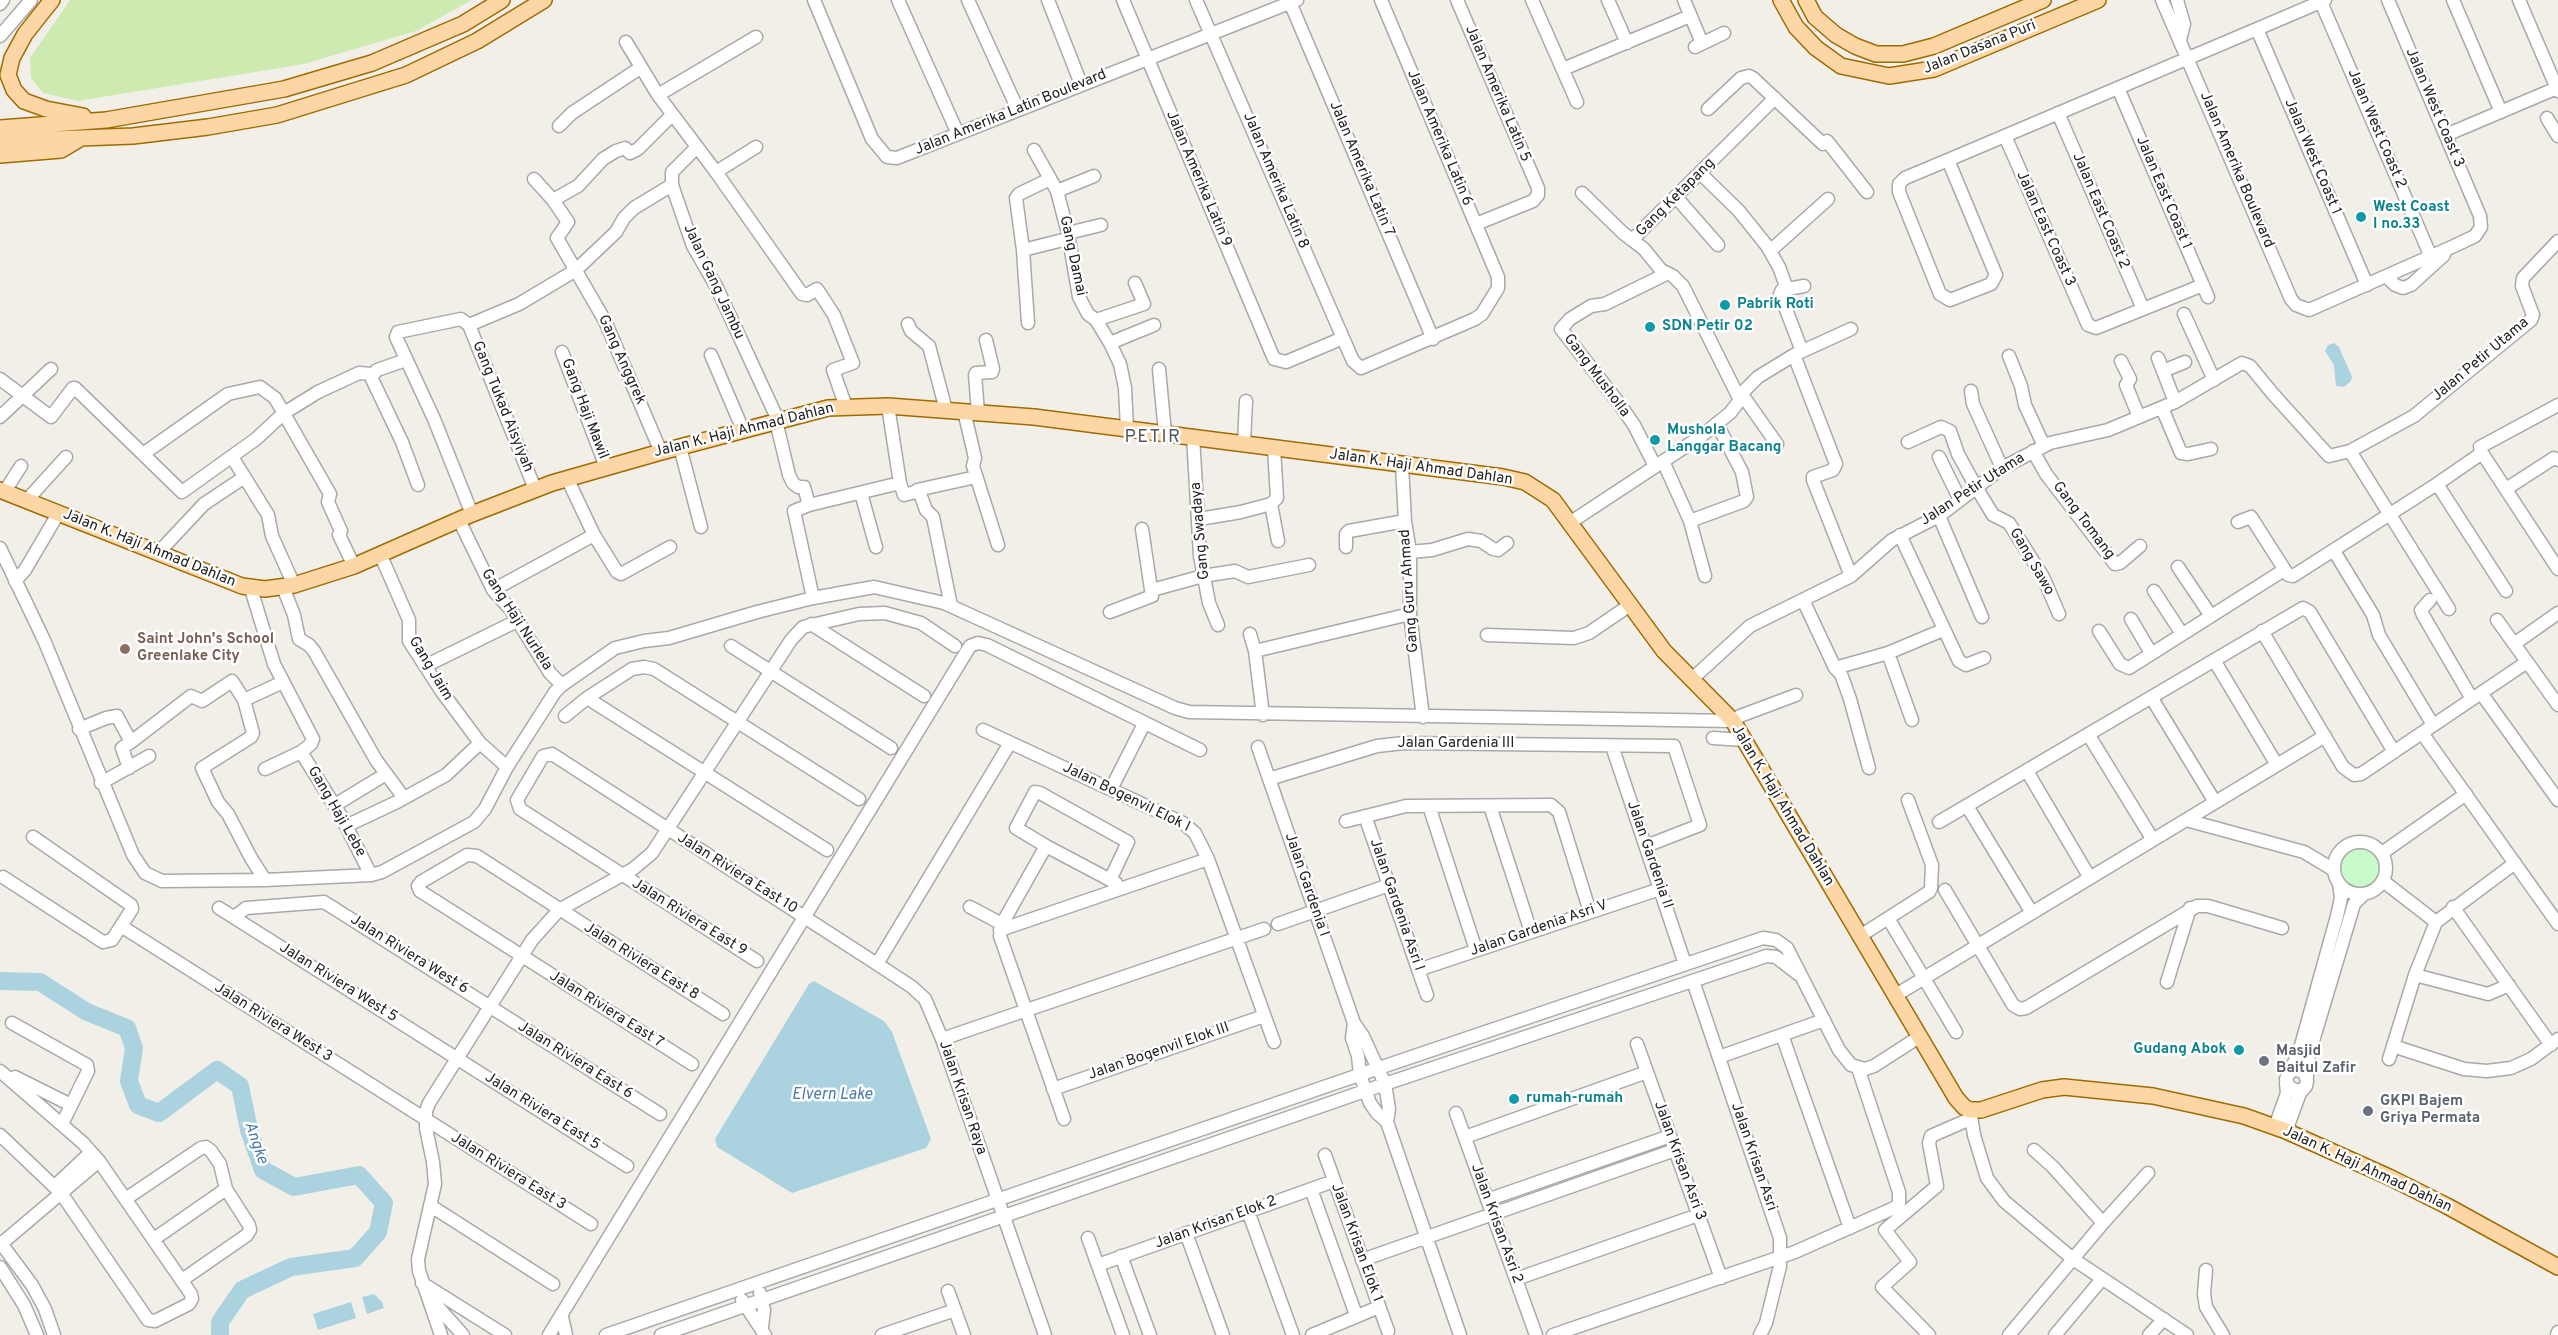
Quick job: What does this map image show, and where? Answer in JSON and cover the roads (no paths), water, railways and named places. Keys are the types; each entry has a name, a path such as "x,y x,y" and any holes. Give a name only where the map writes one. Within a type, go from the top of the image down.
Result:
{"main road":[{"path":"52,0 25,34 12,58 8,75 14,90 24,101 46,109 106,120"},
{"path":"0,128 106,120 284,89 372,63 463,24 502,0"},
{"path":"0,141 133,136 208,127 277,115 406,75 472,44 544,0"},
{"name":"Jalan Dasana Puri","path":"1781,0 1796,27 1816,48 1841,66 1889,76 1934,69 2098,0"},
{"name":"Jalan Dasana Puri","path":"1806,0 1815,16 1836,35 1876,54 1903,54 1934,46 2043,0"},
{"path":"0,155 60,150 81,138"},
{"name":"Jalan K. Haji Ahmad Dahlan","path":"2,491 251,589 289,586 354,566 465,517 567,478 828,408 888,406 971,412 1193,436 1503,477 1525,482 1545,493 1570,522 1664,651 1738,729 1900,992 1919,1037 1956,1098 1970,1114 2042,1090 2064,1087 2163,1098 2235,1114 2282,1127 2342,1155 2447,1206 2558,1267"}],"street":[{"path":"0,4 3,0"},
{"path":"0,36 31,0"},
{"name":"Jalan Amerika Latin Boulevard","path":"814,0 872,139 887,157 897,158 1292,1"},
{"path":"898,0 958,134"},
{"path":"968,0 1018,110"},
{"path":"1048,0 1082,84"},
{"name":"Jalan Amerika Latin 9","path":"1123,0 1274,359 1286,362 1343,338"},
{"name":"Jalan Amerika Latin 8","path":"1196,0 1353,361 1360,368 1366,367 1433,339"},
{"name":"Jalan Amerika Latin 6","path":"1381,0 1498,277 1498,288 1482,314 1433,339"},
{"name":"Jalan Amerika Latin 5","path":"1457,0 1538,188 1538,195 1533,201 1476,225"},
{"path":"1532,0 1577,102"},
{"path":"1608,0 1627,44"},
{"path":"1683,0 1698,45 1724,33"},
{"name":"Jalan Amerika Boulevard","path":"2162,0 2291,299 2296,305 2309,310 2367,285"},
{"name":"Jalan Amerika Boulevard","path":"2177,0 2184,24 2180,40"},
{"name":"Jalan West Coast 3","path":"2388,0 2480,216 2479,232 2454,246"},
{"path":"2452,0 2501,112"},
{"path":"2446,135 2557,90 2519,0"},
{"name":"Jalan Amerika Latin 7","path":"1292,1 1433,339"},
{"path":"1948,160 1996,271 1996,278 1991,284 1955,300 1946,299 1940,294 1899,188 1905,178 2323,1"},
{"name":"Jalan West Coast 2","path":"2323,1 2431,257"},
{"path":"1563,69 1690,16"},
{"name":"Jalan West Coast 1","path":"2257,29 2367,285"},
{"path":"658,95 756,37"},
{"path":"626,42 658,95 716,172 802,294 807,295 817,289 834,315 853,363 833,370 846,407"},
{"path":"559,126 572,113 640,68"},
{"path":"1708,109 1745,77 1753,78 1822,144 1827,141 1867,192"},
{"name":"Jalan East Coast 1","path":"2118,88 2208,297"},
{"name":"Gang Ketapang","path":"1775,98 1634,239 1666,274 1672,276 1683,286 1742,398 1777,444"},
{"name":"Jalan East Coast 2","path":"2058,113 2143,309"},
{"path":"534,179 553,200 578,186 603,159 616,151 625,148 630,153 638,149 672,115"},
{"path":"2547,118 2558,136"},
{"name":"Jalan East Coast 3","path":"2005,136 2086,322 2096,328 2143,309"},
{"path":"716,172 756,147"},
{"path":"469,325 519,304 576,270 616,232 624,218 634,208 672,185 672,172 696,148"},
{"name":"Gang Damai","path":"1034,150 1057,191 1079,297 1088,314 1096,320 1110,343 1123,374 1127,429"},
{"path":"1700,172 1739,211 1770,250 1787,289"},
{"path":"1057,191 1094,176"},
{"path":"1028,323 1023,250 1016,198 1019,194 1050,178"},
{"name":"Jalan Gang Jambu","path":"672,185 693,246 716,286 777,421 789,475 793,483 798,487 804,487 809,505"},
{"path":"1582,193 1623,233 1634,239"},
{"path":"1676,197 1718,245"},
{"path":"1770,250 1828,199"},
{"name":"Gang Anggrek","path":"553,200 567,222 557,238 605,321 661,452"},
{"path":"1023,250 1101,225"},
{"name":"Jalan Petir Utama","path":"1691,680 1750,626 1851,576 1881,548 1900,535 1939,516 2002,468 2058,440 2096,433 2162,408 2237,365 2247,363 2329,456 2350,451 2414,416 2531,320 2533,315 2522,286 2523,278 2558,241"},
{"path":"2367,285 2454,246"},
{"path":"2387,277 2395,285 2403,288 2411,285 2454,246"},
{"name":"Gang Musholla","path":"1659,464 1623,410 1561,329 1570,319 1591,306 1605,304 1666,274"},
{"path":"1096,320 1144,304 1135,283"},
{"path":"2143,309 2203,285"},
{"path":"1804,286 1787,289 1780,294 1836,464 1833,470 1813,477 1813,480 1851,576"},
{"path":"2184,314 2214,380"},
{"name":"Gang Haji Nurlela","path":"469,325 461,319 398,332 396,337 434,419 465,517 493,590 517,621 550,673 562,685"},
{"path":"908,324 911,331 929,346 946,410"},
{"name":"Gang Tukad Aisyiyah","path":"469,325 535,489"},
{"path":"1110,343 1154,325"},
{"path":"1570,522 1717,424 1758,377 1798,353 1851,329"},
{"path":"986,340 993,369 992,372 975,375 971,412 975,458 972,464 998,545"},
{"name":"Gang Haji Mawil","path":"562,352 606,467"},
{"path":"711,355 743,430"},
{"path":"2009,356 2021,386 2039,448"},
{"path":"2158,358 2175,402"},
{"path":"0,379 51,417 75,388 182,492 232,457 284,413 318,392 359,373 372,374 376,370 406,360"},
{"path":"2121,361 2130,379 2126,386 2139,417"},
{"path":"2163,371 2185,362"},
{"path":"0,417 51,369"},
{"path":"1159,369 1165,433"},
{"path":"372,374 373,383 402,442 418,485"},
{"path":"143,454 228,394 260,387 275,398 330,494 328,502 340,531 339,535 354,566"},
{"path":"1971,392 1972,404 2002,468"},
{"path":"1244,443 1246,401"},
{"path":"2558,405 2481,447 2482,453 2558,569"},
{"path":"888,406 900,483 904,495 976,477"},
{"path":"2162,408 2181,453 2188,454 2211,449"},
{"path":"1690,521 1744,501 1747,497 1742,472 1717,424"},
{"name":"Gang Sawo","path":"1908,442 1941,427 1947,428 1976,488 1993,515 2009,523 2043,577 2060,614"},
{"name":"Gang Swadaya","path":"1193,436 1203,576 1209,603 1218,625"},
{"path":"680,447 701,527"},
{"path":"1199,519 1271,504 1277,498 1274,448"},
{"name":"Gang Tomang","path":"2039,448 2046,474 2113,562 2120,563 2140,546"},
{"path":"2350,451 2449,609"},
{"path":"2238,522 2251,517 2284,570 2288,575 2294,576 2482,453"},
{"path":"27,500 66,457"},
{"path":"232,457 243,478 268,514 272,536 289,586 299,639 309,645 318,657 386,774 404,798"},
{"path":"1939,457 1960,500"},
{"path":"2506,489 2556,459"},
{"path":"1659,464 1690,521 1705,576"},
{"name":"Gang Guru Ahmad","path":"1402,465 1405,521 1410,552 1410,614 1423,717"},
{"path":"2,491 21,466"},
{"path":"159,552 204,504 243,478"},
{"path":"567,478 594,535 615,570 621,574 670,547"},
{"path":"813,598 794,512 809,505 900,483"},
{"path":"2437,484 2506,591"},
{"path":"917,490 921,493 926,510 933,517 951,606"},
{"path":"861,492 876,546"},
{"path":"1271,504 1278,541"},
{"path":"15,581 25,570 58,514"},
{"path":"1939,516 1982,617"},
{"path":"1346,547 1346,534 1349,531 1405,521"},
{"path":"1110,612 1150,597 1152,590 1142,529"},
{"path":"493,590 594,535"},
{"path":"1900,535 1961,664 1966,665 1984,658"},
{"path":"1410,552 1432,550 1468,539 1481,541 1498,550 1507,543"},
{"path":"0,548 44,640 101,783 133,855 138,865 153,879 162,881 265,880 371,875 382,872 474,822 485,809 507,766 562,685 622,646 669,638 813,598 874,587 951,606 1182,710 1263,715 1423,717 1738,729"},
{"path":"2334,551 2373,615 2379,635 2433,725"},
{"name":"Gang Jaim","path":"381,556 409,620 409,641 480,743 507,766"},
{"path":"1152,590 1203,576 1235,571 1248,578 1309,565"},
{"path":"2178,567 2211,616"},
{"path":"2099,631 2124,667 2129,668 2284,570"},
{"name":"Gang Haji Lebe","path":"251,589 274,664 313,739 311,744 301,752 335,805 371,875"},
{"path":"2154,591 2182,634"},
{"path":"1803,600 1835,668 1841,674 1869,768"},
{"path":"2430,600 2421,610 2423,615 2477,696 2558,800"},
{"path":"1487,635 1574,638 1589,633 1630,605"},
{"path":"1939,822 2298,609 2307,609 2394,752"},
{"path":"441,1335 421,1282 418,1259 435,1184 434,1162 425,1119 429,1103 521,956 541,929 559,910 644,862 668,831 797,632 811,624 859,614 885,613 921,623 955,646"},
{"path":"2514,644 2558,613"},
{"path":"1255,651 1410,614"},
{"path":"2131,619 2151,653"},
{"path":"2497,620 2558,705"},
{"path":"425,666 517,621"},
{"path":"811,624 924,696"},
{"path":"1835,668 1888,652 1943,630"},
{"path":"2262,631 2343,767 2354,775 2361,774 2527,662"},
{"path":"1250,634 1255,651 1263,715"},
{"path":"549,1335 970,646 978,643 987,645 1200,750"},
{"path":"730,646 891,748"},
{"path":"1888,652 1912,720"},
{"path":"2214,660 2277,765"},
{"path":"565,716 587,698 632,669 644,667 654,669 859,799"},
{"path":"129,768 122,747 191,696 201,701 232,681 244,700 253,733 251,737 202,768 218,802 228,814 250,858 265,880"},
{"path":"244,700 283,682"},
{"path":"1738,729 1740,716 1796,694"},
{"path":"2151,697 2215,802"},
{"path":"587,698 827,850"},
{"path":"79,729 117,716 131,742"},
{"path":"1112,789 1144,724"},
{"path":"1713,738 1738,729"},
{"name":"Jalan Bogenvil Elok I","path":"983,730 1112,789 1190,828 1199,838 1208,858 1274,1042"},
{"path":"2422,733 2558,924"},
{"path":"2088,734 2153,840"},
{"path":"1900,992 2325,736"},
{"path":"878,964 1010,742"},
{"path":"346,826 404,798 446,774 480,743"},
{"name":"Jalan Gardenia III","path":"1269,779 1391,744 1676,747 1700,825 1646,846"},
{"name":"Jalan Gardenia II","path":"1612,746 1685,964"},
{"name":"Jalan Gardenia I","path":"1258,747 1354,1023 1352,1038 1379,1068 1385,1084 1389,1109 1387,1122"},
{"path":"265,769 301,752"},
{"name":"Jalan Riviera East 10","path":"517,805 517,800 543,756 552,754 805,918"},
{"path":"101,783 149,756"},
{"path":"2027,771 2090,878"},
{"path":"335,805 386,774"},
{"path":"1110,880 1128,842 1035,792 1016,828 1046,846 1125,888"},
{"path":"2382,853 2466,794"},
{"path":"1865,933 1929,892 1931,888 1932,865 1908,800"},
{"name":"Jalan Riviera East 9","path":"517,805 757,961"},
{"path":"1346,821 1406,806 1551,805 1556,808 1590,912"},
{"path":"1429,806 1476,950"},
{"path":"1490,806 1531,932"},
{"path":"1967,806 2032,913"},
{"name":"Jalan Gardenia Asri I","path":"1365,816 1427,995"},
{"path":"2186,820 2304,852 2334,870"},
{"path":"3,877 103,942 112,940 132,909 129,902 33,837"},
{"path":"2282,1127 2292,1092 2296,1062 2343,918 2364,894 2378,887 2383,881 2386,870 2382,853 2373,844 2361,841 2348,844 2339,851 2334,861 2343,918 2306,1068 2306,1086 2292,1092"},
{"path":"1001,927 1046,846"},
{"path":"2304,852 2339,851"},
{"name":"Jalan Riviera East 8","path":"418,886 472,854 723,1014"},
{"path":"1001,927 1125,888 1208,858"},
{"path":"2389,1059 2415,975 2436,922 2453,907 2515,863"},
{"path":"2383,881 2436,922"},
{"path":"2339,884 2350,892 2364,894"},
{"path":"1278,924 1389,885"},
{"name":"Jalan Riviera East 7","path":"418,886 420,891 692,1064"},
{"name":"Jalan Gardenia Asri V","path":"1418,970 1660,889"},
{"path":"1945,890 2013,1005 2020,1009 2026,1008 2190,908 2208,906 2282,928"},
{"name":"Jalan Riviera West 6","path":"234,917 246,908 319,902 328,904 490,1007"},
{"path":"970,907 1001,927 1026,1011 1064,1119"},
{"path":"2393,1046 2464,1069 2487,1071 2511,1068 2531,1059 2554,1042 2509,985 2453,907"},
{"name":"Jalan Riviera West 5","path":"219,908 457,1058"},
{"path":"2167,982 2190,908"},
{"name":"Jalan Krisan Raya","path":"805,918 878,964 912,987 925,999 942,1039 1002,1217 1045,1335"},
{"path":"1891,923 1956,1032"},
{"name":"Jalan Riviera West 3","path":"121,926 425,1119"},
{"path":"942,1039 1264,929"},
{"path":"606,1335 1379,1068 1685,964 1770,938 1787,948 1845,1058 1858,1068 1864,1070 1874,1066 1919,1037"},
{"path":"661,1335 1385,1084 1766,956 1780,960 1801,977"},
{"path":"1685,964 1702,971 1692,981 1677,980 1675,974 1685,964"},
{"path":"2415,975 2488,994 2509,985"},
{"name":"Jalan Krisan Asri","path":"1692,981 1780,1238 1781,1257 1766,1323 1760,1335"},
{"name":"Jalan Riviera East 6","path":"490,1007 660,1114"},
{"name":"Jalan Bogenvil Elok III","path":"1053,1089 1264,1016"},
{"path":"1719,1057 1824,1020"},
{"path":"12,1023 87,1065 88,1071 62,1124"},
{"path":"1782,1035 1850,1228"},
{"name":"Jalan Krisan Asri 3","path":"1637,1044 1721,1278"},
{"name":"Jalan Gardenia I","path":"1364,1054 1359,1075 1377,1113 1387,1122"},
{"name":"Jalan Riviera East 5","path":"457,1058 627,1166"},
{"path":"1553,1335 1781,1257 1894,1208 1900,1198 1858,1068"},
{"path":"0,1070 71,1105"},
{"path":"0,1070 95,1156 127,1198 191,1294 192,1299 189,1304 155,1321 148,1320 58,1190 0,1135"},
{"path":"1465,1137 1647,1072"},
{"name":"Jalan Krisan Asri 2","path":"1456,1113 1536,1335"},
{"path":"1929,1335 1882,1287 1910,1262 1885,1230 1938,1186 1929,1143 1931,1136 1970,1114 1983,1165 1993,1190 2014,1212 2102,1279 2187,1335"},
{"name":"Jalan Riviera East 3","path":"425,1119 591,1224"},
{"path":"1387,1122 1460,1335"},
{"path":"1487,1200 1670,1136"},
{"path":"127,1198 201,1148 206,1148 220,1164 226,1189 250,1230 247,1235 182,1280"},
{"path":"1362,1260 1675,1150"},
{"path":"2034,1150 2053,1167 2103,1223"},
{"name":"Jalan Krisan Elok 1","path":"1325,1155 1388,1331"},
{"path":"54,1335 45,1309 32,1285 1,1243 95,1156"},
{"path":"2012,1332 2148,1173"},
{"name":"Jalan Krisan Elok 2","path":"1098,1264 1334,1181"},
{"path":"154,1239 226,1189"},
{"path":"1311,1189 1356,1315"},
{"path":"431,1206 553,1284"},
{"path":"1248,1211 1293,1335"},
{"path":"1516,1279 1698,1215"},
{"path":"1186,1233 1223,1335"},
{"path":"1088,1238 1123,1335"},
{"path":"1122,1256 1150,1335"},
{"path":"0,1267 24,1305 37,1335"},
{"path":"2206,1270 2204,1294 2206,1307 2223,1335"},
{"path":"2055,1335 2102,1279"},
{"path":"421,1282 505,1335"},
{"path":"757,1284 763,1300 763,1331"},
{"path":"739,1290 745,1306 763,1331"},
{"path":"948,1291 963,1335"},
{"path":"428,1296 463,1335"},
{"path":"1312,1335 1379,1306"},
{"path":"882,1335 900,1332 955,1310"},
{"path":"561,1317 566,1335"},
{"path":"2149,1335 2164,1319"}],"water":[{"path":"2334,343 2339,347 2352,377 2344,387 2336,386 2334,365 2325,351 2328,345"},
{"name":"Elvern Lake","path":"814,981 884,1021 892,1032 931,1139 926,1148 792,1193 717,1147 715,1139 809,984"},
{"path":"374,1294 382,1302 384,1308 367,1314 362,1297"},
{"path":"351,1302 356,1318 318,1330 313,1314"}],"waterway":[{"name":"Angke","path":"0,981 40,982 87,1012 127,1028 134,1048 129,1081 138,1105 159,1113 217,1070 240,1086 249,1130 263,1170 294,1187 359,1175 384,1203 378,1232 355,1258 291,1267 242,1290 220,1322 220,1335"}],"place":[{"name":"West Coast I no.33","path":"2361,217"},
{"name":"Pabrik Roti","path":"1725,305"},
{"name":"SDN Petir 02","path":"1650,327"},
{"name":"Mushola Langgar Bacang","path":"1655,440"},
{"name":"Saint John's School Greenlake City","path":"125,649"},
{"name":"Gudang Abok","path":"2239,1050"},
{"name":"Masjid Baitul Zafir","path":"2264,1061"},
{"name":"rumah-rumah","path":"1514,1099"},
{"name":"GKPI Bajem Griya Permata","path":"2368,1111"}],"district":[{"name":"PETIR","path":"1153,438"}]}
